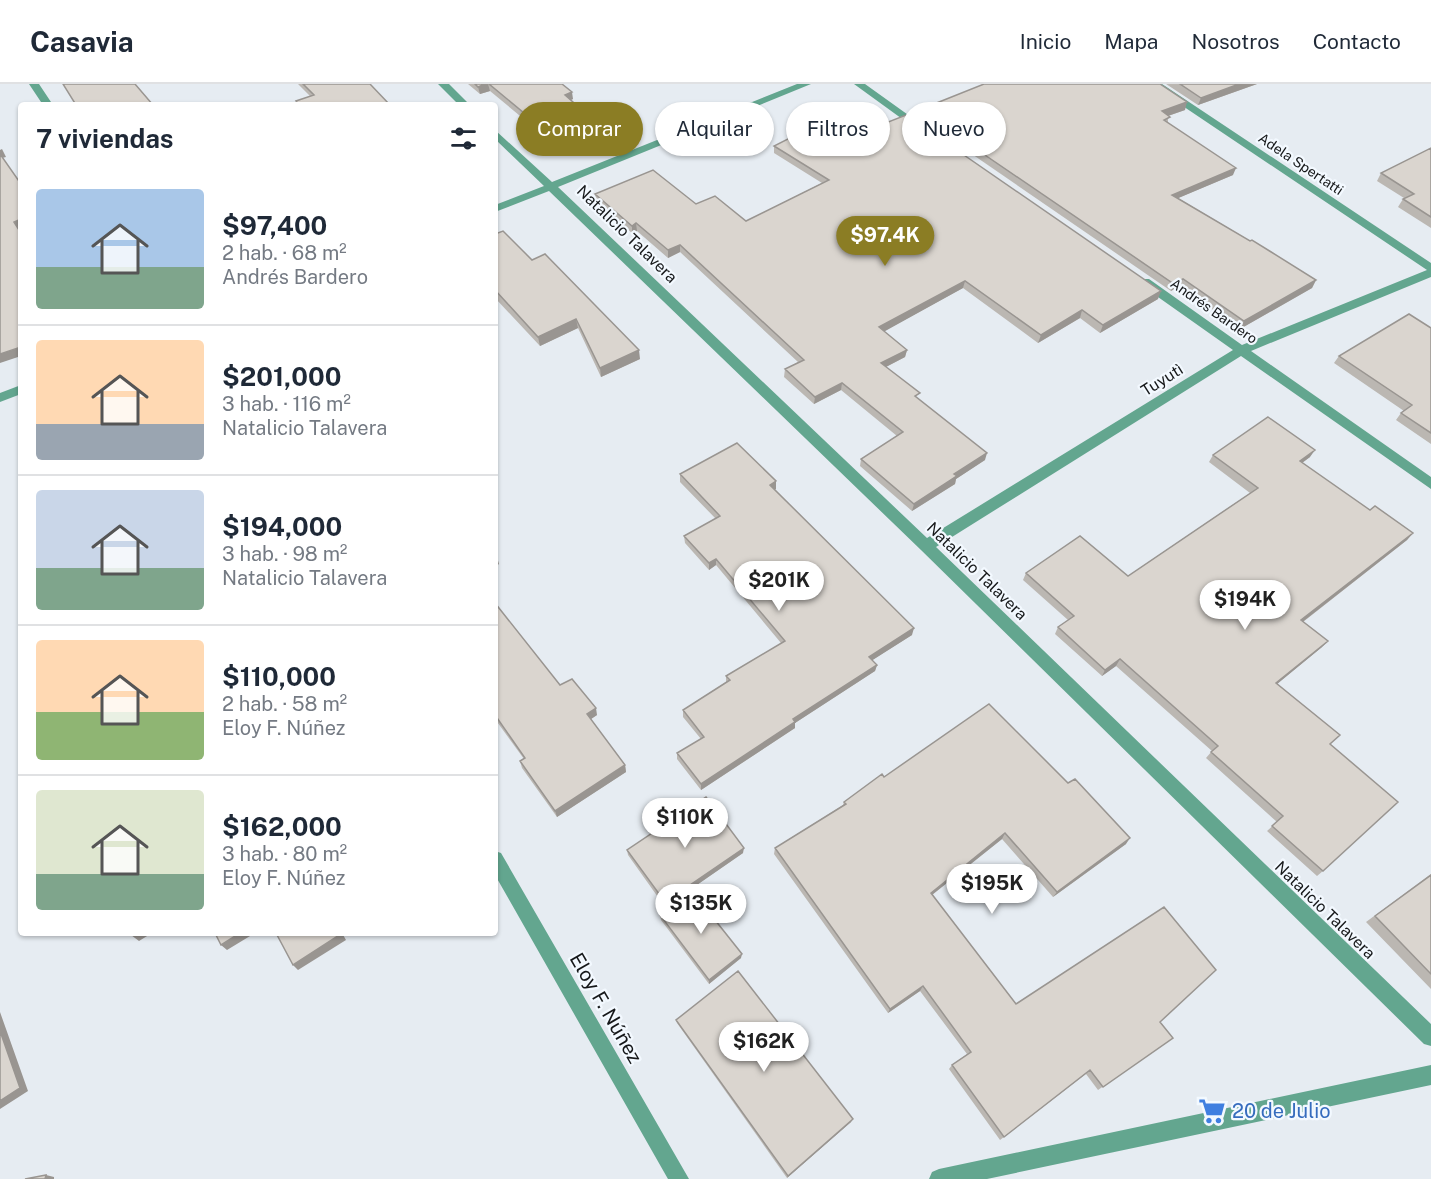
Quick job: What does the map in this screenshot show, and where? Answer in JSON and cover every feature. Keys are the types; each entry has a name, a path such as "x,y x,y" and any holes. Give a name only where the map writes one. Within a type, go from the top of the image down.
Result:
{"street":[{"path":"34,84 46,102"},
{"path":"443,84 462,102"},
{"path":"498,208 806,84"},
{"path":"859,84 902,114"},
{"name":"Adela Spertatti","path":"1155,84 1431,268"},
{"name":"Natalicio Talavera","path":"498,136 926,546 1431,1038"},
{"name":"Tuyutì","path":"926,546 1243,349 1431,273"},
{"name":"Andrés Bardero","path":"1134,274 1431,484"},
{"path":"0,398 18,391"},
{"name":"Eloy F. Núñez","path":"498,864 679,1179"},
{"path":"939,1179 1431,1075"}],"building":[{"path":"63,84 135,84 150,102 74,102"},
{"path":"303,84 370,84 387,102 296,101 314,95"},
{"path":"489,84 562,84 572,92 565,95 573,102 516,102 516,106"},
{"path":"984,84 1160,84 1187,102 1162,111 1170,117 1164,120 1236,168 1172,195 1250,241 1252,240 1316,280 1244,321 1183,279 1174,284 986,156 1006,156 1006,102 939,102"},
{"path":"1180,84 1239,84 1201,98"},
{"path":"902,117 902,156 965,156 1161,291 1103,325 1082,310 1041,335 965,281 879,327 907,350 881,363 920,393 915,396 987,453 914,504 861,459 903,432 842,383 815,397 785,369 804,360 680,245 668,250 636,223 632,226 595,194 653,170 696,204 715,196 746,221 829,180 790,156 890,156 890,121"},
{"path":"786,140 786,153 774,146"},
{"path":"1431,148 1431,217 1403,199 1414,194 1381,173"},
{"path":"0,154 18,180 18,220 14,222 18,228 18,348 0,354"},
{"path":"503,231 532,260 545,254 639,350 600,368 576,319 538,337 498,293 498,233"},
{"path":"1409,314 1431,328 1431,433 1401,413 1412,405 1339,356"},
{"path":"1268,417 1315,450 1300,461 1370,510 1375,506 1413,533 1301,620 1328,641 1276,683 1340,735 1330,744 1398,802 1323,871 1272,826 1283,816 1211,752 1218,746 1120,659 1105,670 1058,627 1074,616 1026,573 1080,536 1128,576 1258,488 1213,455"},
{"path":"737,443 776,481 770,485 914,628 869,657 877,665 793,719 795,722 701,784 677,753 704,737 683,710 730,680 726,676 785,641 716,559 709,563 684,536 720,516 680,474"},
{"path":"498,607 560,685 572,679 596,708 587,714 625,765 555,811 520,761 525,758 498,719"},
{"path":"989,704 1068,783 1075,779 1130,838 1057,892 1005,833 931,893 1016,1004 1164,907 1216,970 1160,1022 1173,1038 1103,1087 1090,1070 1004,1137 952,1065 971,1052 923,986 890,1009 775,848 846,804 844,802 882,774 884,777"},
{"path":"706,797 744,848 665,902 627,850"},
{"path":"1431,875 1431,974 1375,916"},
{"path":"692,891 742,954 709,980 660,915"},
{"path":"216,936 235,936 221,945"},
{"path":"278,936 338,936 293,965"},
{"path":"738,971 853,1119 788,1176 676,1020"},
{"path":"0,1031 20,1088 0,1101"},
{"path":"46,1175 45,1179 25,1179"}],"place":[{"name":"20 de Julio","path":"1212,1111"}]}
